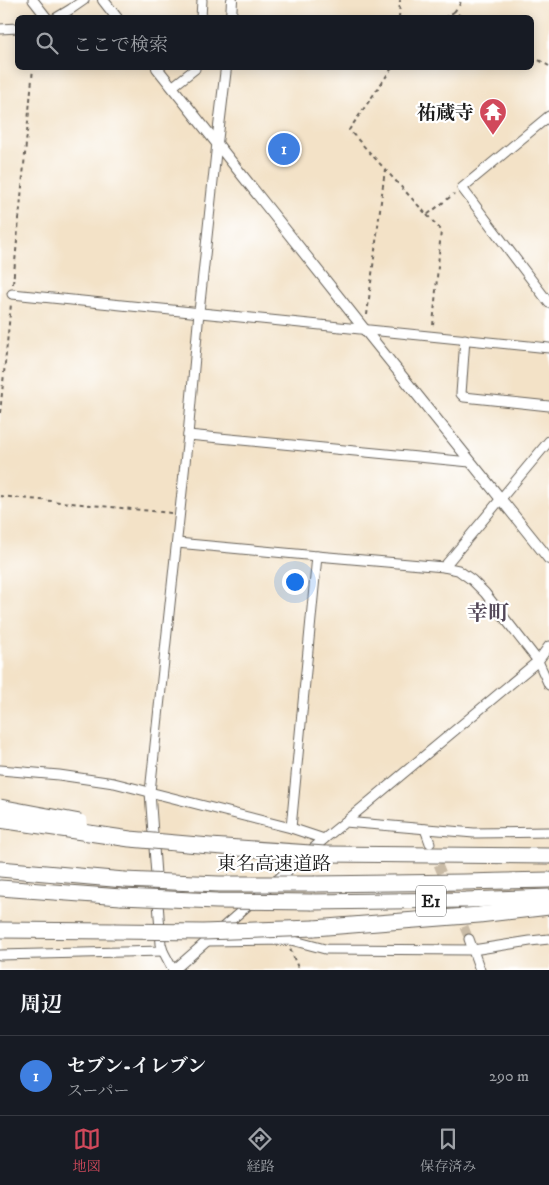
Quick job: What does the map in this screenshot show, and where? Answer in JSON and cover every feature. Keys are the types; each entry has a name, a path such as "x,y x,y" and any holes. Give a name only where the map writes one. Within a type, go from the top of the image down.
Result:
{"highway":[{"path":"0,807 210,846"},
{"path":"0,820 130,839 325,854 549,856"},
{"name":"東名高速道路","path":"0,869 124,880 219,884 549,880"},
{"name":"東名高速道路","path":"0,888 121,897 217,901 312,902 549,897"},
{"path":"0,930 203,932 314,928 478,915 549,907"},
{"path":"0,924 87,931"}],"street":[{"path":"33,0 45,15"},
{"path":"61,15 84,0"},
{"path":"103,0 115,15"},
{"path":"200,15 202,0"},
{"path":"231,15 232,0"},
{"path":"0,29 15,28"},
{"path":"159,70 549,559"},
{"path":"172,87 194,70"},
{"path":"226,70 150,792 161,944 173,970 324,838 346,822 538,660 549,646"},
{"path":"549,116 462,188 549,303"},
{"path":"12,294 549,348"},
{"path":"465,339 461,394 464,397 549,406"},
{"path":"188,435 470,462"},
{"path":"444,567 548,445"},
{"path":"176,543 444,567 458,570 472,580 485,594 538,660 549,685"},
{"path":"291,828 317,556"},
{"path":"0,770 59,775 114,783 324,838"},
{"path":"346,822 474,833 549,832"},
{"path":"425,829 430,843"},
{"path":"469,939 480,970"},
{"path":"208,941 290,940 325,948 473,950 549,940"},
{"path":"0,955 163,951"}],"path":[{"path":"398,15 400,0"},
{"path":"449,15 460,4 460,0"},
{"path":"454,12 459,15"},
{"path":"534,57 549,66"},
{"path":"0,413 33,70"},
{"path":"391,70 349,130 441,230 432,336"},
{"path":"365,330 385,169"},
{"path":"427,214 462,188"},
{"path":"0,496 179,514"},
{"path":"286,940 299,970"}],"tunnel":[{"path":"433,852 469,939"}],"place":[{"name":"祐蔵寺","path":"493,136"},
{"name":"セブン-イレブン","path":"284,149"}],"district":[{"name":"幸町","path":"488,613"}]}
